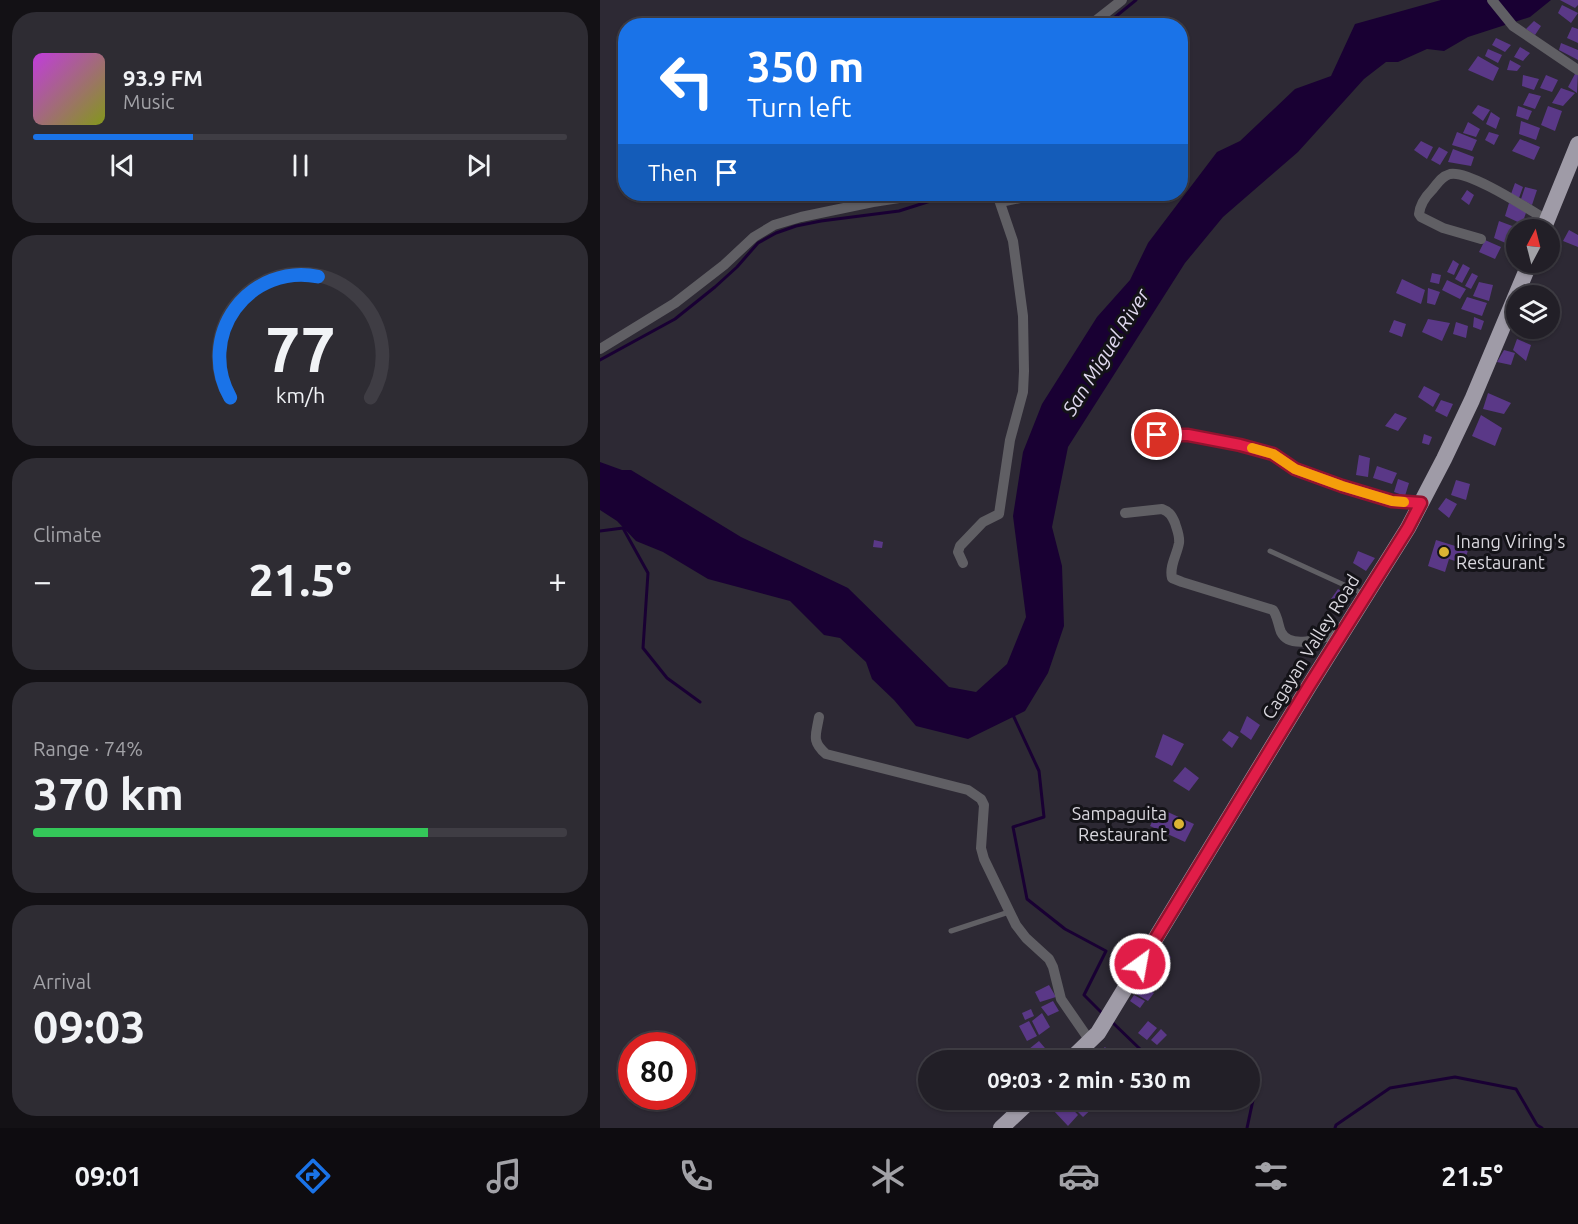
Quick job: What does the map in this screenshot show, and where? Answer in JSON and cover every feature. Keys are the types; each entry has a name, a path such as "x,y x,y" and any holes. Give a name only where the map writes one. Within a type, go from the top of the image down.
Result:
{"highway":[{"path":"1547,219 1578,144"},
{"name":"Cagayan Valley Road","path":"1080,1050 1094,1037 1116,1004 1408,528 1472,400 1525,273"},
{"path":"1001,1128 1020,1110"}],"street":[{"path":"1099,18 1122,0"},
{"path":"1492,0 1513,26 1578,70"},
{"path":"1481,239 1443,228 1419,214 1428,195 1445,176 1453,174 1476,180 1536,219"},
{"path":"600,349 675,303 724,265 754,237 774,225 801,217 887,201"},
{"path":"963,563 958,552 960,546 983,522 999,514 1010,440 1023,392 1023,316 1013,241 999,201"},
{"path":"1125,513 1162,509 1172,516 1179,543 1171,573 1172,578 1273,610 1281,632 1292,642 1320,639 1344,630"},
{"path":"819,717 816,740 818,747 826,754 968,790 981,799 984,805 981,848 1009,912 1016,926 1026,938 1049,959 1061,999 1094,1037"}],"lane":[{"path":"1157,435 1188,435 1240,445 1273,454 1295,469 1342,486 1392,501 1421,503"},
{"path":"1270,551 1366,595"},
{"path":"951,931 1009,912"}],"water":[{"name":"San Miguel River","path":"1441,0 1551,0 1530,17 1468,37 1444,51 1427,49 1398,62 1386,62 1364,79 1298,152 1223,217 1185,263 1068,447 1052,527 1062,566 1064,626 1048,673 1025,711 968,739 916,726 872,679 866,662 840,638 824,635 790,601 708,579 663,552 636,541 617,521 600,510 600,462 622,470 631,470 741,537 848,588 949,687 976,692 1007,664 1026,617 1013,516 1023,452 1042,404 1097,317 1130,280 1148,243 1180,201 1188,201 1188,190 1217,152 1240,141 1295,89 1331,76 1355,24"}],"building":[{"path":"1560,0 1578,0 1578,5 1575,8"},
{"path":"1562,5 1578,13 1571,23 1558,13"},
{"path":"1534,21 1541,26 1535,35 1526,29"},
{"path":"1572,27 1578,29 1578,43 1567,38"},
{"path":"1496,38 1511,45 1505,52 1492,45"},
{"path":"1561,43 1578,50 1578,60 1559,50"},
{"path":"1520,47 1530,53 1523,61 1514,57"},
{"path":"1488,49 1502,55 1498,63 1485,56"},
{"path":"1478,56 1499,68 1493,81 1468,70"},
{"path":"1510,60 1521,66 1517,71 1507,70"},
{"path":"1576,72 1578,73 1577,93 1568,87"},
{"path":"1523,75 1539,79 1534,90 1522,86"},
{"path":"1546,75 1558,80 1552,92 1540,88"},
{"path":"1561,88 1575,93 1563,106 1552,103"},
{"path":"1529,93 1541,96 1535,109 1523,105"},
{"path":"1478,105 1490,110 1483,121 1472,113"},
{"path":"1518,106 1532,111 1528,120 1516,116"},
{"path":"1548,106 1562,111 1555,131 1541,125"},
{"path":"1491,112 1500,118 1496,129 1486,124"},
{"path":"1521,121 1540,128 1536,140 1519,134"},
{"path":"1468,122 1480,129 1476,137 1463,133"},
{"path":"1457,132 1477,140 1472,151 1452,145"},
{"path":"1489,132 1499,135 1494,145 1485,140"},
{"path":"1520,139 1540,147 1534,160 1512,151"},
{"path":"1421,141 1433,147 1427,159 1414,150"},
{"path":"1439,147 1448,152 1440,165 1431,160"},
{"path":"1453,149 1474,157 1471,166 1448,162"},
{"path":"1515,183 1523,187 1519,198 1511,194"},
{"path":"1525,187 1537,190 1532,205 1521,199"},
{"path":"1467,190 1474,195 1469,205 1461,199"},
{"path":"1509,203 1527,210 1524,219 1511,219 1505,216"},
{"path":"1499,221 1506,224 1506,243 1494,238"},
{"path":"1569,230 1578,235 1578,247 1563,241"},
{"path":"1485,240 1501,247 1495,259 1479,252"},
{"path":"1453,260 1459,264 1454,275 1447,272"},
{"path":"1463,264 1470,268 1462,283 1455,279"},
{"path":"1432,273 1441,275 1439,284 1430,282"},
{"path":"1472,273 1478,276 1471,289 1465,286"},
{"path":"1402,279 1425,290 1421,304 1396,293"},
{"path":"1447,280 1466,289 1460,299 1442,290"},
{"path":"1479,282 1493,285 1489,301 1473,296"},
{"path":"1428,288 1440,292 1435,305 1427,303"},
{"path":"1467,297 1487,303 1482,316 1461,309"},
{"path":"1474,317 1484,321 1481,330 1473,327"},
{"path":"1428,319 1450,323 1442,341 1422,332"},
{"path":"1394,320 1406,324 1402,337 1389,332"},
{"path":"1456,322 1468,326 1466,338 1453,334"},
{"path":"1517,339 1531,345 1526,361 1513,350"},
{"path":"1504,350 1515,353 1511,365 1497,362"},
{"path":"1424,386 1440,394 1433,407 1418,397"},
{"path":"1488,393 1511,403 1504,414 1483,409"},
{"path":"1441,400 1453,404 1447,417 1435,411"},
{"path":"1395,413 1407,418 1398,431 1385,426"},
{"path":"1481,415 1502,428 1495,446 1472,436"},
{"path":"1424,434 1432,437 1429,445 1422,443"},
{"path":"1359,455 1370,458 1368,477 1356,475"},
{"path":"1377,466 1397,473 1392,484 1373,478"},
{"path":"1398,479 1409,483 1405,496 1394,492"},
{"path":"1456,480 1470,484 1466,500 1451,495"},
{"path":"1446,498 1457,504 1449,518 1438,509"},
{"path":"874,540 883,542 882,548 873,547"},
{"path":"1436,540 1468,550 1464,564 1449,559 1445,572 1428,566"},
{"path":"1358,551 1375,558 1366,571 1353,563"},
{"path":"1338,589 1347,595 1341,605 1331,599"},
{"path":"1247,716 1260,725 1251,740 1240,732"},
{"path":"1229,731 1239,737 1232,748 1222,740"},
{"path":"1163,734 1184,744 1172,766 1155,757"},
{"path":"1185,767 1199,778 1189,791 1173,781"},
{"path":"1159,808 1194,824 1185,842 1150,826"},
{"path":"1161,949 1171,957 1165,966 1154,959"},
{"path":"1151,968 1164,977 1154,990 1142,982"},
{"path":"1049,985 1056,997 1040,1002 1035,992"},
{"path":"1142,985 1154,993 1148,1001 1136,994"},
{"path":"1134,995 1145,1001 1140,1008 1130,1001"},
{"path":"1053,1001 1059,1011 1048,1016 1041,1007"},
{"path":"1031,1009 1034,1016 1025,1020 1022,1013"},
{"path":"1042,1013 1050,1027 1039,1035 1032,1021"},
{"path":"1029,1021 1037,1036 1027,1041 1019,1026"},
{"path":"1148,1021 1157,1028 1147,1040 1138,1033"},
{"path":"1161,1029 1167,1035 1157,1045 1151,1040"},
{"path":"1039,1041 1047,1050 1030,1050"},
{"path":"1053,1110 1073,1110 1078,1115 1068,1126"},
{"path":"1076,1110 1091,1110 1083,1117"}],"waterway":[{"path":"1114,18 1136,0"},
{"path":"600,360 675,319 737,267 758,243 776,233 821,221 899,211 930,201"},
{"path":"600,531 623,528 648,573 643,648 667,678 700,702"},
{"path":"1013,715 1039,771 1044,817 1013,827 1027,899 1065,929 1106,951 1084,995 1102,1013"},
{"path":"1112,1022 1141,1050"},
{"path":"1335,1128 1336,1125 1390,1088 1455,1077 1516,1089 1537,1125 1542,1128"},
{"path":"1247,1128 1251,1110"}],"slow traffic":[{"path":"1252,448 1273,454 1295,469 1342,486 1392,501 1404,502"}],"place":[{"name":"Inang Viring's Restaurant","path":"1444,552"},
{"name":"Sampaguita Restaurant","path":"1179,824"}],"route":[{"path":"1140,964 1408,528 1421,503 1392,501 1342,486 1295,469 1273,454 1240,445 1188,435 1157,435"}]}
